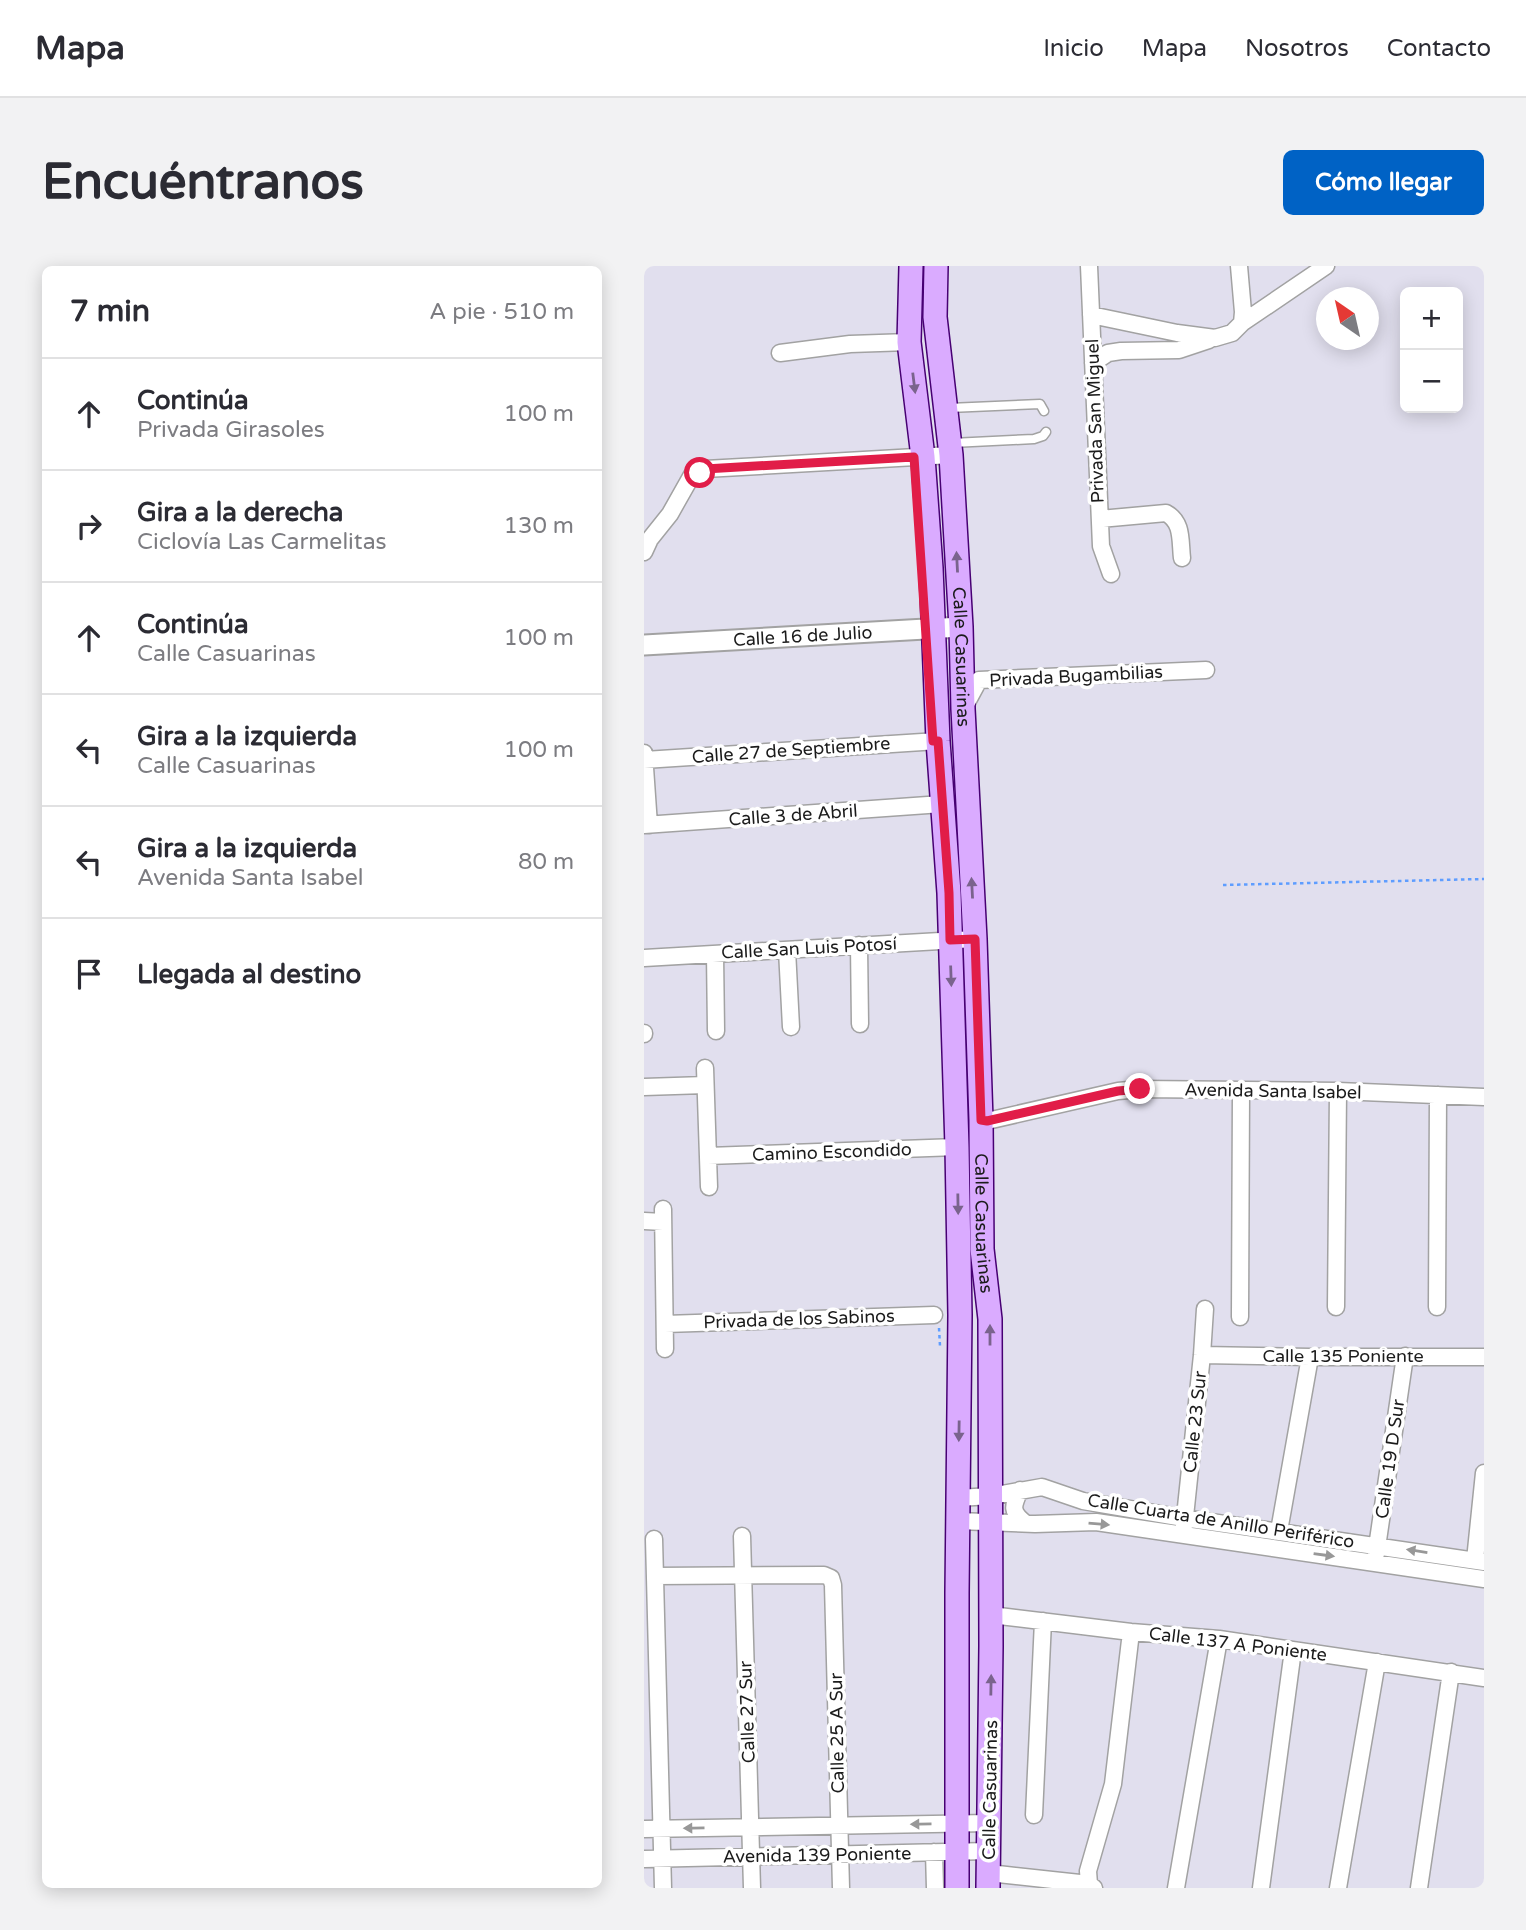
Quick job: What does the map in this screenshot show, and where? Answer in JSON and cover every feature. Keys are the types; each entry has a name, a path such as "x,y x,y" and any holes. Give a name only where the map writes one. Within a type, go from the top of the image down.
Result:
{"main road":[{"name":"Calle Casuarinas","path":"911,266 909,342 923,457 934,629 938,741 949,893 957,1147 960,1315 957,1824 945,1852 957,1888"},
{"name":"Calle Casuarinas","path":"936,266 935,317 950,449 961,627 975,939 982,1249 990,1319 989,1871"}],"street":[{"name":"Privada San Miguel","path":"1089,266 1101,546 1111,575"},
{"path":"1239,266 1242,323"},
{"path":"1093,363 1108,353 1179,350 1232,333 1242,323 1326,266"},
{"path":"1091,315 1215,338"},
{"path":"780,353 850,344 909,342"},
{"path":"647,545 670,514 692,475 705,469 923,457 950,449"},
{"path":"1100,519 1166,513 1175,518 1179,526 1182,558"},
{"name":"Calle 16 de Julio","path":"644,645 961,627"},
{"name":"Privada Bugambilias","path":"963,709 979,680 1206,670"},
{"name":"Calle 27 de Septiembre","path":"644,760 938,741"},
{"path":"644,753 647,825"},
{"name":"Calle 3 de Abril","path":"647,825 942,804"},
{"name":"Calle San Luis Potosí","path":"644,958 975,939"},
{"path":"859,945 860,1024"},
{"path":"787,950 791,1027"},
{"path":"715,954 716,1031"},
{"path":"644,1087 705,1077 709,1187"},
{"name":"Avenida Santa Isabel","path":"981,1120 987,1121 1118,1091 1338,1091 1484,1097"},
{"path":"1240,1317 1241,1091"},
{"path":"1336,1307 1338,1091"},
{"path":"1437,1307 1438,1095"},
{"name":"Camino Escondido","path":"708,1156 957,1147"},
{"path":"644,1221 663,1216 665,1349"},
{"name":"Calle 23 Sur","path":"1182,1535 1205,1310"},
{"name":"Privada de los Sabinos","path":"665,1324 937,1322"},
{"name":"Calle 135 Poniente","path":"1202,1354 1484,1357"},
{"name":"Calle 19 D Sur","path":"1375,1563 1405,1356"},
{"path":"1279,1531 1310,1357"},
{"path":"1479,1561 1484,1473"},
{"name":"Calle Cuarta de Anillo Periférico","path":"958,1510 991,1496 1042,1487 1083,1501 1479,1561"},
{"path":"1020,1490 1014,1511 1025,1523"},
{"path":"1047,1524 1056,1519 1062,1507 1056,1492"},
{"name":"Calle Cuarta de Anillo Periférico","path":"958,1510 991,1522 1096,1522 1484,1579"},
{"name":"Calle 27 Sur","path":"742,1536 752,1888"},
{"path":"654,1539 651,1703 662,1829 663,1888"},
{"name":"Calle 25 A Sur","path":"743,1576 824,1575 831,1578 841,1888"},
{"path":"655,1576 743,1576"},
{"name":"Calle 137 A Poniente","path":"991,1615 1131,1632 1219,1639 1484,1678"},
{"path":"1034,1815 1043,1621"},
{"path":"1091,1886 1088,1871 1113,1784 1131,1632"},
{"path":"1176,1888 1219,1639"},
{"path":"1261,1888 1293,1650"},
{"path":"1338,1888 1377,1662"},
{"path":"1419,1888 1451,1672"},
{"name":"Avenida 139 Poniente","path":"644,1829 989,1823"},
{"path":"934,1888 945,1852"},
{"name":"Avenida 139 Poniente","path":"644,1859 945,1852 989,1871 1091,1886"}],"lane":[{"path":"945,409 1040,404 1044,411"},
{"path":"950,449 1034,439 1046,432"}],"path":[{"path":"1223,885 1484,879"},
{"path":"937,1322 940,1355"}],"route":[{"path":"700,473 705,469 914,457 933,741 938,741 950,940 975,939 981,1120 987,1121 1101,1094 1140,1089"}]}
